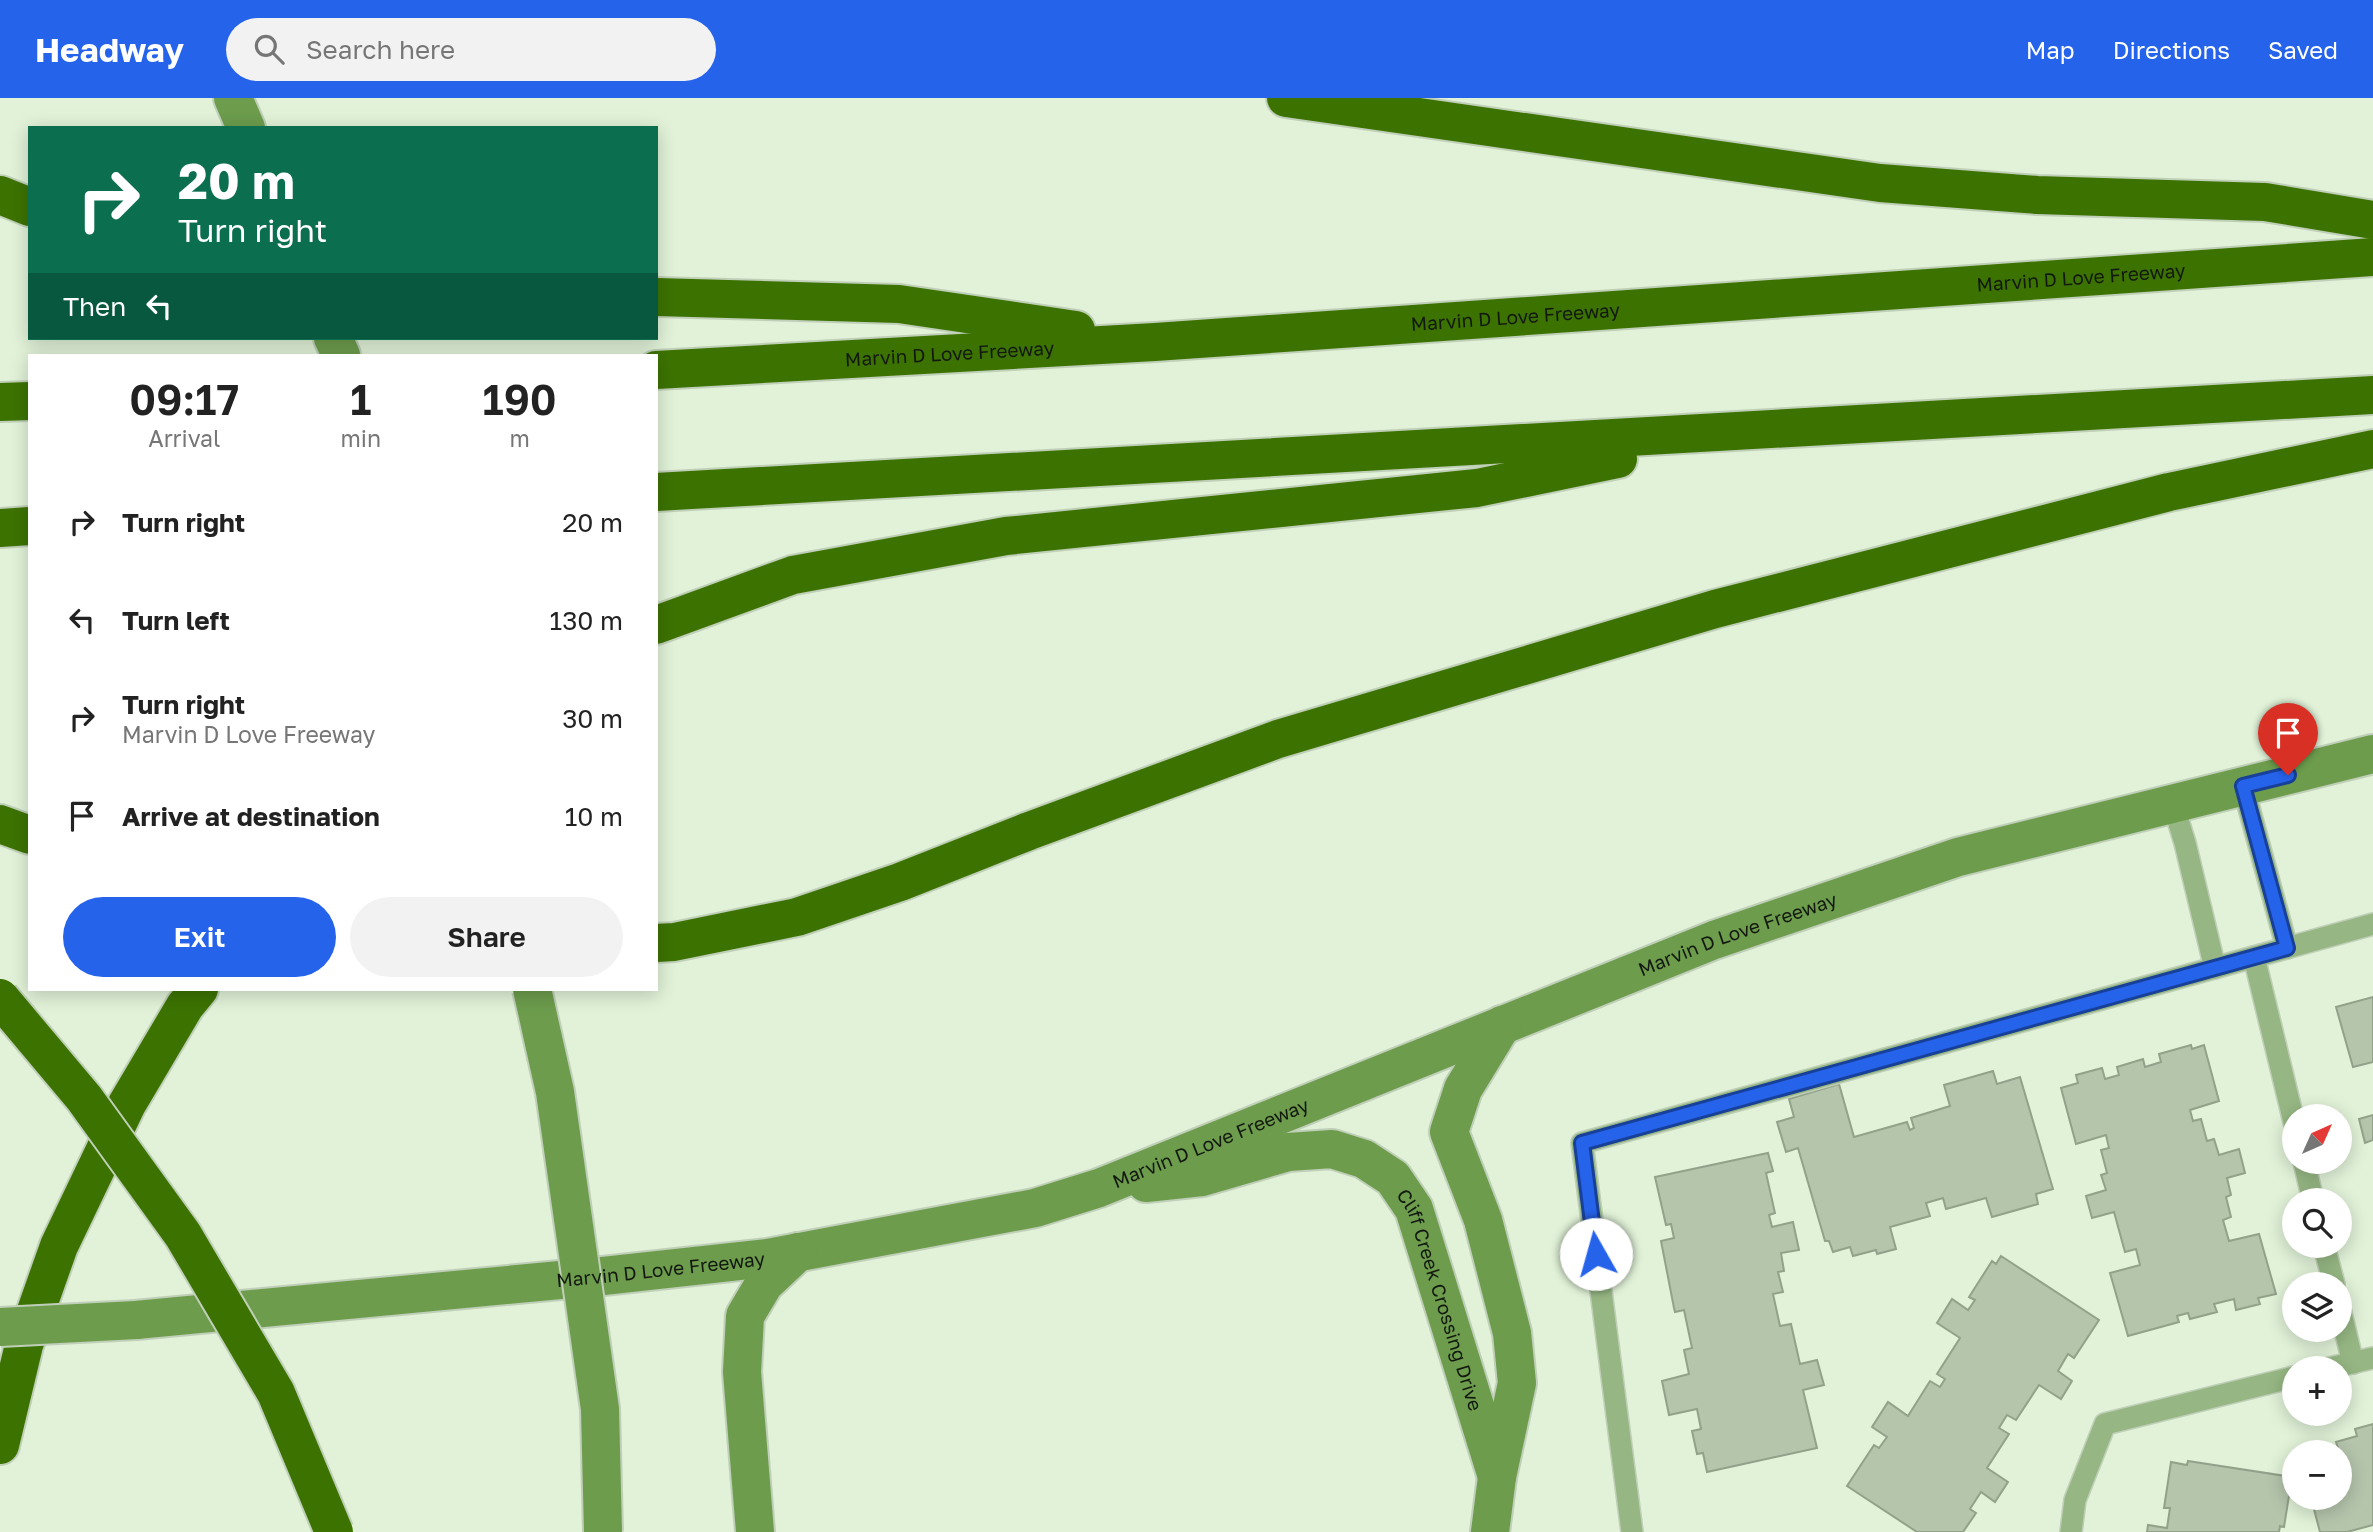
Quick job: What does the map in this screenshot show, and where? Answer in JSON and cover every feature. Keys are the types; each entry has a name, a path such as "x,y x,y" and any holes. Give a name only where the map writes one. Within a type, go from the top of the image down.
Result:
{"highway":[{"path":"1286,98 1880,183 2037,195 2265,202 2373,220"},
{"path":"0,195 28,206"},
{"name":"Marvin D Love Freeway","path":"658,370 1155,342 2373,257"},
{"path":"658,297 899,304 1155,342"},
{"path":"658,492 1740,433 2373,395"},
{"path":"0,402 28,401"},
{"path":"658,624 793,575 1006,536 1478,488 1740,433"},
{"path":"658,943 674,943 797,917 900,882 1278,739 1715,609 2169,492 2373,449"},
{"path":"0,528 28,526"},
{"path":"0,824 28,834"},
{"path":"0,1445 24,1345 59,1246 127,1104 185,1006 197,991"},
{"path":"0,998 85,1098 183,1235 276,1393 334,1532"}],"main road":[{"path":"233,98 245,126"},
{"name":"Marvin D Love Freeway","path":"0,1327 136,1320 768,1258 1035,1208 1099,1188 1714,940 1958,857 2373,754"},
{"path":"532,991 555,1092 600,1409 603,1532"},
{"name":"Cliff Creek Crossing Drive","path":"1490,1532 1497,1476 1517,1383 1512,1332 1483,1220 1449,1132 1463,1089 1502,1025"},
{"name":"Cliff Creek Crossing Drive","path":"1099,1188 1202,1177 1288,1152 1332,1150 1364,1159 1394,1178 1414,1209 1497,1476"},
{"path":"755,1532 742,1372 746,1316 764,1283 798,1252"}],"lane":[{"path":"2243,786 2287,948"},
{"path":"2173,804 2215,968"},
{"path":"1632,1532 1582,1143 2373,924"},
{"path":"2254,957 2290,1104"},
{"path":"2352,1336 2363,1360"},
{"path":"2071,1532 2076,1500 2105,1424 2282,1380"}],"building":[{"path":"2373,997 2373,1062 2353,1067 2336,1007"},
{"path":"2191,1045 2192,1049 2204,1045 2219,1101 2190,1110 2193,1121 2201,1119 2207,1141 2214,1139 2219,1155 2239,1149 2245,1173 2227,1178 2231,1195 2226,1197 2231,1217 2223,1220 2229,1241 2259,1234 2276,1294 2258,1298 2260,1304 2236,1310 2234,1299 2214,1304 2217,1312 2190,1319 2188,1313 2177,1316 2179,1322 2128,1336 2110,1273 2140,1265 2136,1249 2125,1252 2114,1212 2092,1218 2086,1196 2106,1190 2101,1175 2107,1173 2101,1150 2109,1148 2106,1135 2076,1144 2061,1088 2078,1083 2076,1075 2102,1068 2105,1079 2119,1075 2117,1067 2143,1059 2145,1067 2161,1062 2159,1054"},
{"path":"1993,1071 1997,1084 2020,1077 2053,1189 2036,1194 2038,1204 1992,1217 1986,1198 1946,1209 1943,1198 1926,1203 1930,1216 1890,1227 1896,1249 1877,1254 1876,1250 1853,1256 1850,1247 1833,1252 1829,1241 1825,1241 1798,1148 1786,1152 1777,1122 1794,1117 1789,1099 1839,1084 1854,1137 1907,1122 1910,1130 1914,1128 1911,1118 1950,1106 1944,1085"},
{"path":"2373,1115 2373,1140 2365,1143 2359,1119"},
{"path":"1768,1153 1773,1171 1766,1173 1775,1213 1769,1215 1772,1227 1793,1222 1799,1250 1781,1253 1784,1271 1778,1272 1783,1292 1773,1294 1780,1326 1791,1324 1800,1364 1817,1360 1824,1385 1803,1390 1817,1448 1707,1472 1703,1453 1697,1454 1692,1431 1701,1429 1697,1409 1669,1415 1662,1381 1689,1374 1684,1350 1692,1348 1684,1310 1675,1312 1674,1308 1661,1241 1674,1238 1671,1224 1666,1225 1655,1177"},
{"path":"2001,1256 2099,1320 2074,1358 2068,1354 2058,1371 2072,1381 2061,1399 2039,1385 2016,1420 2007,1415 1999,1428 2009,1434 1987,1468 2008,1482 1995,1502 1981,1492 1970,1509 1976,1513 1963,1532 1917,1532 1847,1486 1874,1445 1879,1448 1887,1437 1872,1427 1888,1402 1908,1416 1930,1381 1940,1387 1945,1379 1937,1374 1960,1338 1937,1323 1952,1299 1968,1310 1975,1300 1969,1297 1992,1261 1996,1264"},
{"path":"2373,1424 2373,1525 2347,1532 2320,1532 2314,1510 2352,1510 2352,1440 2343,1440 2357,1436 2355,1429"},
{"path":"2188,1461 2282,1475 2282,1510 2287,1510 2284,1527 2280,1526 2279,1532 2147,1532 2148,1525 2167,1528 2170,1508 2164,1508 2171,1462 2187,1465"}],"route":[{"path":"1596,1254 1582,1143 2287,948 2243,786 2288,775"}]}
